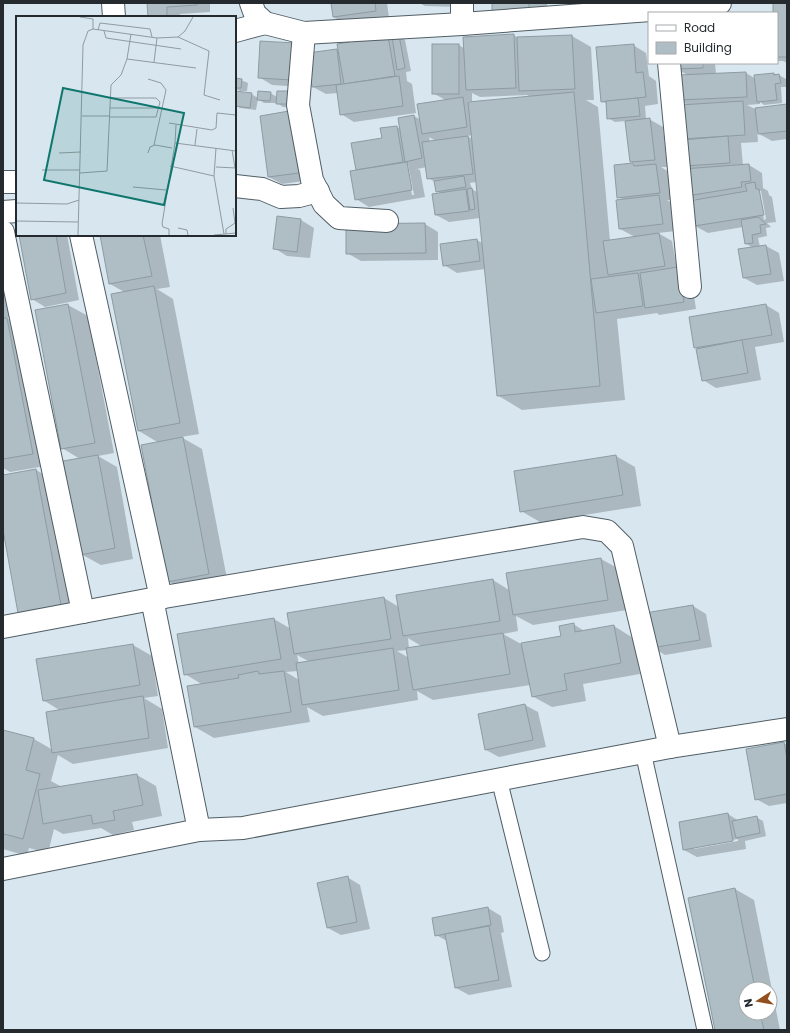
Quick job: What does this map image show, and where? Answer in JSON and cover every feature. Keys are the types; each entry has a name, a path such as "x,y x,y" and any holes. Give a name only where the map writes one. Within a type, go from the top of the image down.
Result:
{"street":[{"path":"113,3 114,16"},
{"path":"251,3 255,14 265,22 304,33 462,14 664,11 720,3"},
{"path":"236,31 265,22"},
{"path":"304,33 298,105 312,180 324,204 339,218 387,221"},
{"path":"669,64 690,287"},
{"path":"3,182 16,182"},
{"path":"236,186 262,189 281,198 299,196 318,191"},
{"path":"3,212 16,211"},
{"path":"3,232 83,612"},
{"path":"81,236 156,599 199,830"},
{"path":"3,627 156,599 583,528 607,531 622,546 670,747"},
{"path":"3,869 199,830 243,828 670,747 787,730"}],"lane":[{"path":"643,752 705,1030"},
{"path":"499,779 542,953"}],"building":[{"path":"147,3 197,3 197,5 167,7 167,16 148,16"},
{"path":"331,3 375,3 376,11 333,17"},
{"path":"492,3 529,3 529,12 492,14"},
{"path":"773,3 787,3 787,57 778,57 778,12 773,12"},
{"path":"514,34 516,88 466,90 463,37"},
{"path":"399,35 405,68 397,70 392,36"},
{"path":"572,35 575,89 519,91 517,37"},
{"path":"388,36 395,76 344,84 337,44 350,42 349,39"},
{"path":"260,41 294,43 292,80 258,78"},
{"path":"432,44 459,44 459,94 432,94"},
{"path":"634,44 636,73 643,72 646,97 601,102 596,47"},
{"path":"337,49 341,84 312,87 308,53"},
{"path":"675,64 703,64 703,68 675,69"},
{"path":"746,72 747,97 678,100 678,75"},
{"path":"774,73 774,75 779,74 781,83 775,84 777,100 757,102 754,75"},
{"path":"399,76 403,106 340,115 336,85"},
{"path":"236,78 242,79 241,88 236,88"},
{"path":"236,91 252,93 250,108 236,106"},
{"path":"258,91 271,92 270,101 257,100"},
{"path":"277,91 290,91 289,104 276,104"},
{"path":"574,92 600,386 497,396 468,102"},
{"path":"463,97 467,127 422,134 417,104"},
{"path":"638,98 640,116 607,119 606,101"},
{"path":"743,101 745,135 682,139 680,105"},
{"path":"787,104 787,131 758,134 755,108"},
{"path":"289,111 299,173 268,177 260,116"},
{"path":"414,115 422,158 405,162 398,118"},
{"path":"650,118 655,160 630,162 625,121"},
{"path":"397,126 403,162 356,170 351,143 382,138 380,128"},
{"path":"468,136 473,174 427,179 422,142"},
{"path":"728,136 730,163 684,166 682,140"},
{"path":"407,162 412,190 355,200 350,171"},
{"path":"633,163 634,166 656,164 660,193 617,198 614,165"},
{"path":"749,164 751,181 741,182 742,187 687,196 683,169"},
{"path":"464,176 466,187 436,192 434,181"},
{"path":"755,182 756,189 759,189 764,215 694,226 689,201 747,191 745,184"},
{"path":"472,188 475,209 470,210 467,189"},
{"path":"466,189 469,211 435,215 432,194"},
{"path":"659,195 663,224 619,229 616,200"},
{"path":"277,216 301,219 297,252 273,249"},
{"path":"758,217 766,224 760,225 761,233 752,235 753,243 745,244 741,220"},
{"path":"425,223 426,253 346,254 346,224"},
{"path":"659,233 665,266 608,275 603,241"},
{"path":"19,236 56,236 66,293 31,300"},
{"path":"100,236 143,236 152,276 109,284"},
{"path":"477,239 480,261 443,266 440,244"},
{"path":"766,245 771,274 743,278 738,249"},
{"path":"678,267 684,302 645,308 640,273"},
{"path":"638,273 643,306 596,313 591,279"},
{"path":"154,286 180,423 138,431 111,294"},
{"path":"68,304 95,443 61,449 35,310"},
{"path":"766,304 772,335 694,348 689,317"},
{"path":"3,318 7,318 33,454 3,459"},
{"path":"742,340 748,373 702,381 696,349"},
{"path":"183,437 209,574 167,582 141,445"},
{"path":"98,455 115,548 80,555 63,461"},
{"path":"616,455 623,495 520,512 514,471"},
{"path":"36,469 61,605 18,613 3,530 3,475"},
{"path":"601,558 608,600 513,615 506,573"},
{"path":"493,579 500,621 403,636 396,595"},
{"path":"384,597 391,639 294,654 287,613"},
{"path":"693,605 700,640 651,648 645,613"},
{"path":"274,618 281,659 184,675 177,634"},
{"path":"574,623 575,632 614,625 621,663 564,674 567,690 532,697 521,643 561,636 559,626"},
{"path":"503,633 510,674 413,690 406,648"},
{"path":"133,644 140,685 43,701 36,659"},
{"path":"393,648 399,690 302,705 296,663"},
{"path":"258,671 259,674 284,671 291,712 194,727 187,686 239,678 238,675"},
{"path":"143,696 149,738 52,753 46,712"},
{"path":"525,704 533,740 485,750 478,714"},
{"path":"3,730 34,738 26,770 40,774 23,839 4,834 3,838"},
{"path":"784,742 787,759 787,794 755,800 746,749"},
{"path":"137,774 143,805 113,811 115,820 93,824 91,815 43,824 38,790"},
{"path":"728,813 733,841 683,850 679,822"},
{"path":"757,816 760,833 736,838 732,821"},
{"path":"348,876 357,922 327,928 317,883"},
{"path":"735,888 753,981 738,981 738,1021 762,1021 764,1030 715,1030 688,898"},
{"path":"488,907 491,925 435,936 432,918"},
{"path":"489,926 499,980 455,988 445,934"}]}
